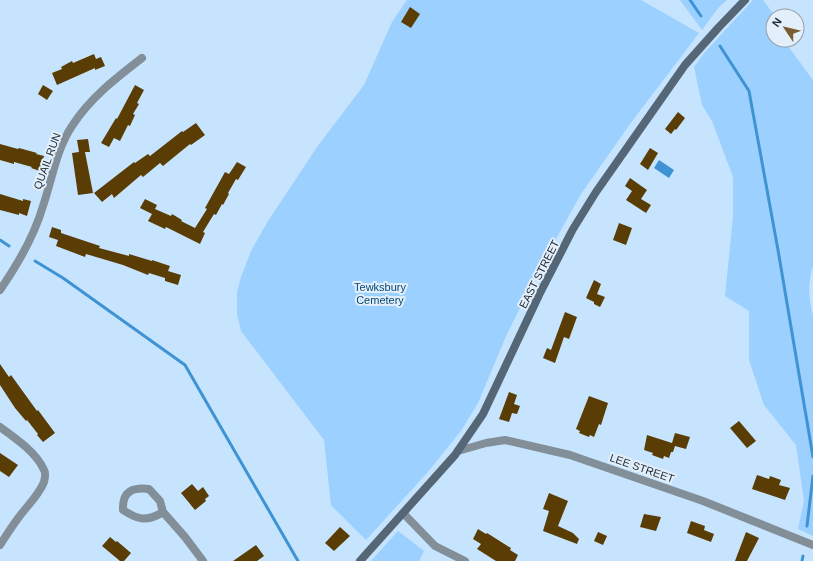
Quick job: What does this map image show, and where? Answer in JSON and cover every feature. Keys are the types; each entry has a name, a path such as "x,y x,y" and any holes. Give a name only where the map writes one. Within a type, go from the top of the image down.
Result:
{"main road":[{"name":"EAST STREET","path":"360,561 458,451 483,414 573,229 596,192 685,65 745,0"}],"street":[{"name":"QUAIL RUN","path":"0,290 16,267 33,235 44,205 57,159 72,127 96,97 142,58"},
{"path":"0,427 23,445 40,462 44,470 45,481 0,545"},
{"name":"LEE STREET","path":"458,451 486,443 505,440 570,455 703,501 813,545"},
{"path":"163,512 154,518 143,519 132,516 124,510 123,501 127,492 137,488 149,489 160,502 163,512 185,537 203,561"},
{"path":"403,513 435,546 465,561"}],"green space":[{"name":"Tewksbury Cemetery","path":"407,0 641,0 699,33 630,124 581,194 546,257 507,334 478,403 461,431 427,473 366,540 331,505 324,440 241,331 237,314 237,292 251,251 268,221 317,147 364,85 392,22"},
{"path":"680,0 727,0 718,8 702,30"},
{"path":"753,0 763,0 769,8 765,8 765,48 789,48 813,80 813,266 809,290 813,315 813,536 798,529 804,501 796,445 764,405 749,360 749,311 725,296 733,217 733,177 712,121 702,105 694,67 704,53"},
{"path":"398,531 424,551 419,561 371,561"}],"shaded area":[{"path":"659,160 674,170 669,178 654,168"}],"building":[{"path":"410,7 420,14 411,28 401,22"},
{"path":"94,54 96,59 101,57 105,66 95,70 95,68 57,85 52,73 62,69 61,67 72,61 73,63"},
{"path":"43,85 53,91 47,100 38,94"},
{"path":"135,85 144,90 137,103 139,104 133,114 135,115 130,126 128,125 120,141 114,138 109,147 101,143 116,118 117,119"},
{"path":"678,112 685,118 671,134 665,129"},
{"path":"196,123 205,135 191,145 190,144 163,166 160,163 143,177 141,175 114,198 112,194 102,202 94,193 134,162 135,163 148,154 150,156 182,131 183,132"},
{"path":"88,139 90,152 85,152 93,193 78,195 72,153 79,152 77,140"},
{"path":"0,144 44,156 40,171 14,162 14,164 0,160"},
{"path":"650,148 658,153 648,170 640,164"},
{"path":"237,162 246,167 238,180 236,179 223,205 222,204 216,215 214,214 203,232 205,233 200,244 166,227 165,229 148,221 152,214 140,208 145,199 157,205 155,209 171,216 172,214 182,220 181,221 195,228 207,209 205,208 225,172 229,174"},
{"path":"630,178 647,190 641,199 651,205 646,213 626,200 632,191 625,186"},
{"path":"0,194 23,201 23,199 31,201 27,216 0,210"},
{"path":"619,223 632,228 626,245 613,240"},
{"path":"52,227 61,230 61,233 100,246 99,248 129,256 129,254 170,266 168,271 181,275 178,285 165,281 165,278 149,273 148,275 123,265 86,254 85,257 56,246 58,240 49,237"},
{"path":"594,280 601,284 597,294 605,297 600,307 586,298"},
{"path":"565,312 577,317 569,339 564,337 555,363 543,358 547,348 551,350"},
{"path":"0,364 9,377 11,375 55,433 43,442 27,420 26,421 15,408 0,385"},
{"path":"509,392 517,395 514,404 520,406 517,414 512,413 509,422 499,419"},
{"path":"589,396 608,403 601,425 599,424 594,437 590,435 589,437 579,433 580,431 576,429"},
{"path":"739,421 756,441 747,448 730,428"},
{"path":"675,433 690,437 686,449 675,446 669,458 664,456 663,459 644,450 647,435 672,443"},
{"path":"0,453 18,465 9,477 0,471"},
{"path":"757,475 769,479 770,476 781,480 779,485 790,488 785,500 752,489"},
{"path":"192,484 198,491 203,487 209,496 205,499 206,501 195,510 181,493"},
{"path":"549,493 568,501 558,526 573,533 579,539 577,544 543,531 549,511 543,509"},
{"path":"644,514 661,517 656,531 640,527"},
{"path":"691,521 705,526 704,530 714,534 711,542 687,533"},
{"path":"340,527 350,536 334,551 325,543"},
{"path":"478,529 511,548 510,550 518,555 515,561 496,561 477,549 481,544 473,539"},
{"path":"598,532 607,536 603,545 594,541"},
{"path":"746,532 759,538 747,561 735,561"},
{"path":"110,537 131,553 124,561 120,561 102,546"},
{"path":"256,545 264,556 257,561 233,561"}],"waterway":[{"path":"690,0 701,16"},
{"path":"720,46 749,91 813,457"},
{"path":"0,240 9,246"},
{"path":"35,261 63,278 185,365 298,561"},
{"path":"807,526 813,476"},
{"path":"802,561 803,556"}]}
